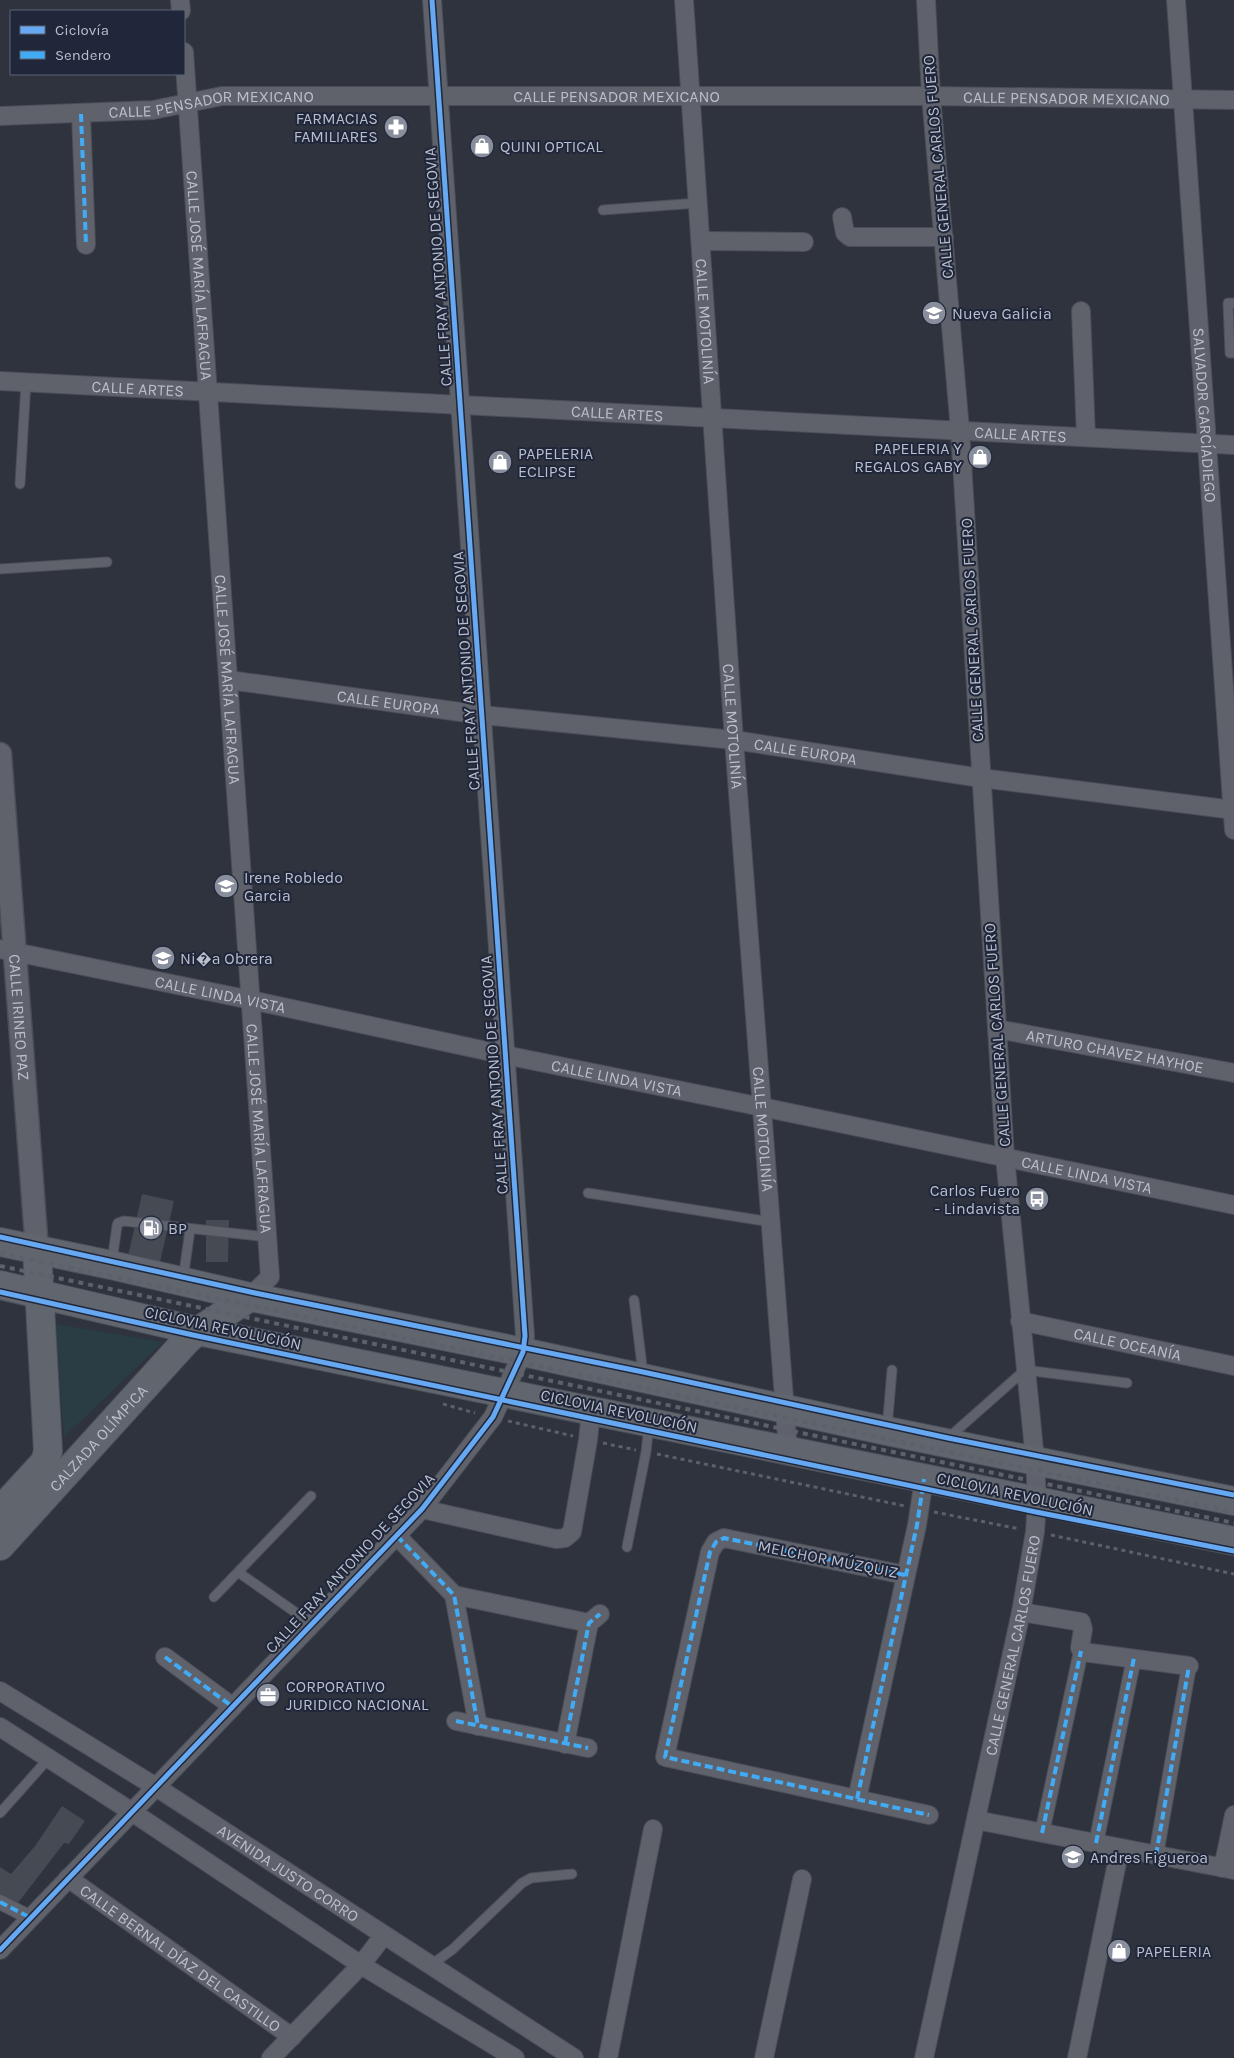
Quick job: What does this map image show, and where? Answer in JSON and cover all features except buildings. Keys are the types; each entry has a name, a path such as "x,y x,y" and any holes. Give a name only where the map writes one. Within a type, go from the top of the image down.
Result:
{"main road":[{"path":"0,1242 112,1265 250,1297 523,1352 887,1431 1234,1500"},
{"name":"CALZADA OLÍMPICA","path":"0,1511 45,1462 48,1451 37,1250"},
{"path":"0,1286 198,1331 591,1411 650,1421 924,1479 1234,1541"},
{"name":"CALZADA OLÍMPICA","path":"0,1546 187,1340 250,1297"}],"street":[{"name":"CALLE FRAY ANTONIO DE SEGOVIA","path":"0,1950 422,1509 492,1417 523,1352 525,1336 432,0"},
{"name":"CALLE MOTOLINÍA","path":"684,0 714,417 734,740 788,1451"},
{"name":"CALLE GENERAL CARLOS FUERO","path":"924,2058 1021,1612 1035,1532 1037,1501 1035,1460 1004,1157 960,430 931,96 926,0"},
{"name":"SALVADOR GARCÍADIEGO","path":"1176,0 1234,830"},
{"name":"CALLE JOSÉ MARÍA LAFRAGUA","path":"185,69 268,1237 270,1277 250,1297"},
{"name":"CALLE PENSADOR MEXICANO","path":"0,116 153,110 222,96 931,96 1234,100"},
{"path":"81,114 86,245"},
{"path":"842,217 845,233 850,237 944,237"},
{"path":"701,241 804,242"},
{"path":"1081,311 1086,437"},
{"name":"CALLE ARTES","path":"0,381 1234,445"},
{"name":"CALLE EUROPA","path":"229,680 482,715 734,740 981,778 1233,810"},
{"name":"CALLE IRINEO PAZ","path":"0,754 7,950 37,1250"},
{"name":"CALLE LINDA VISTA","path":"7,950 251,1000 505,1056 1234,1205"},
{"name":"ARTURO CHAVEZ HAYHOE","path":"996,1029 1234,1073"},
{"name":"CALLE OCEANÍA","path":"1020,1321 1234,1366"},
{"path":"588,1440 591,1411"},
{"name":"CALLE FRAY ANTONIO DE SEGOVIA","path":"422,1509 556,1539 565,1538 572,1532 588,1440"},
{"name":"MELCHOR MÚZQUIZ","path":"857,1799 666,1757 710,1552 716,1542 724,1538 905,1575 920,1509 924,1479"},
{"path":"397,1536 454,1595 478,1726"},
{"path":"905,1575 857,1799 929,1815"},
{"path":"454,1595 594,1619 565,1744"},
{"path":"1021,1612 1081,1622 1083,1627 1081,1650 1042,1833"},
{"path":"1081,1650 1189,1666 1156,1855"},
{"path":"165,1657 233,1707"},
{"path":"1096,1843 1134,1658"},
{"name":"AVENIDA JUSTO CORRO","path":"0,1691 156,1787 574,2058"},
{"path":"456,1721 588,1748"},
{"path":"0,1727 132,1812 361,1965 515,2058"},
{"path":"976,1820 1229,1869 1234,1815"},
{"path":"608,2058 654,1829"},
{"path":"1077,2058 1120,1848"},
{"name":"CALLE BERNAL DÍAZ DEL CASTILLO","path":"68,1878 292,2037"},
{"path":"764,2058 802,1879"},
{"path":"0,1902 31,1918"},
{"path":"272,2058 361,1965 384,1935"}],"lane":[{"path":"603,210 698,203"},
{"path":"1234,303 1228,303 1230,353 1234,353"},
{"path":"20,484 26,382"},
{"path":"0,569 107,562"},
{"path":"588,1193 771,1222"},
{"path":"112,1265 117,1226 121,1221 268,1237"},
{"path":"183,1282 190,1230"},
{"path":"634,1300 644,1379"},
{"path":"887,1431 892,1370"},
{"path":"944,1442 1025,1370 1127,1383"},
{"path":"627,1548 646,1452 650,1421"},
{"path":"214,1598 311,1496"},
{"path":"238,1572 312,1624"},
{"path":"0,1813 49,1758"},
{"path":"431,1965 453,1949 522,1884 531,1878 572,1874"}],"path":[{"path":"492,1417 588,1440 1234,1574"}],"shaded area":[{"path":"56,1324 163,1342 64,1437"}],"railway":[{"path":"0,1253 1234,1512"},
{"path":"0,1266 1234,1523"}],"marked path":[{"path":"81,114 86,245"},
{"path":"857,1799 917,1525 924,1479"},
{"path":"397,1536 454,1595 478,1726"},
{"path":"905,1575 724,1538 716,1542 710,1552 665,1757 929,1815"},
{"path":"565,1744 589,1623 600,1614"},
{"path":"1042,1833 1081,1651"},
{"path":"165,1657 233,1707"},
{"path":"1096,1843 1134,1658"},
{"path":"1156,1855 1189,1666"},
{"path":"456,1721 588,1748"},
{"path":"0,1902 31,1918"}],"cycle path":[{"path":"0,1950 422,1509 493,1417 523,1352 525,1336 432,0"},
{"path":"0,1237 255,1293 643,1372 948,1438 1234,1495"},
{"name":"CICLOVIA REVOLUCIÓN","path":"0,1292 193,1335 1036,1512 1234,1551"}],"place":[{"name":"FARMACIAS FAMILIARES","path":"396,127"},
{"name":"QUINI OPTICAL","path":"482,146"},
{"name":"Nueva Galicia","path":"934,313"},
{"name":"PAPELERIA Y REGALOS GABY","path":"980,457"},
{"name":"PAPELERIA ECLIPSE","path":"500,462"},
{"name":"Irene Robledo Garcia","path":"226,886"},
{"name":"Ni�a Obrera","path":"163,958"},
{"name":"Carlos Fuero - Lindavista","path":"1037,1199"},
{"name":"BP","path":"151,1228"},
{"name":"CORPORATIVO JURIDICO NACIONAL","path":"268,1695"},
{"name":"Andres Figueroa","path":"1073,1857"},
{"name":"PAPELERIA","path":"1119,1951"}]}
